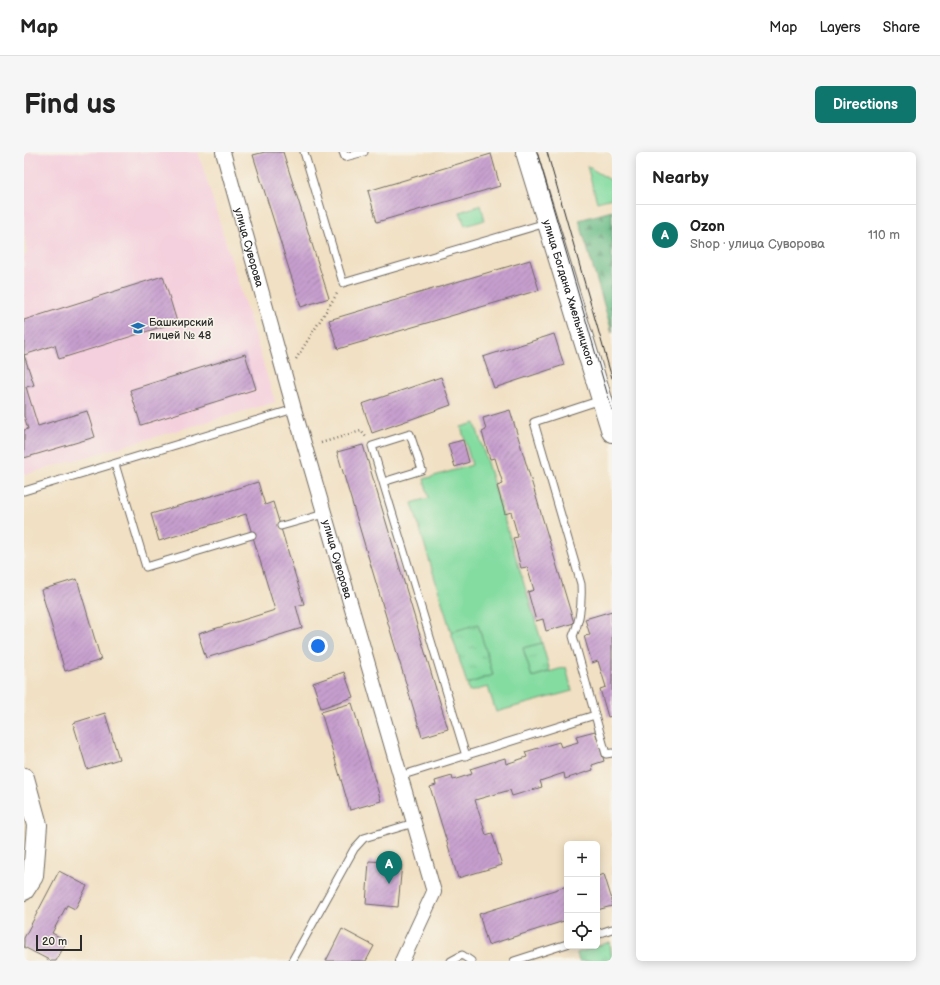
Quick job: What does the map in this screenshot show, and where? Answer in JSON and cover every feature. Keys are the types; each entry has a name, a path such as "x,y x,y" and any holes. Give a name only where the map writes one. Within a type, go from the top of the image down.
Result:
{"main road":[{"name":"улица Богдана Хмельницкого","path":"526,152 612,432"},
{"path":"24,778 36,825 33,876 24,890"}],"street":[{"name":"улица Суворова","path":"223,152 294,409 434,892 402,961"}],"lane":[{"path":"304,152 343,283 548,222"},
{"path":"343,152 345,158 364,152"},
{"path":"603,400 534,422 582,584 582,601 578,625 573,636 606,754 612,753"},
{"path":"24,491 294,409"},
{"path":"383,482 422,470 410,434 372,446 466,756"},
{"path":"115,464 146,567 252,535"},
{"path":"281,526 324,514"},
{"path":"400,776 595,715"},
{"path":"292,961 354,849 364,838 414,823"},
{"path":"600,933 612,929"},
{"path":"514,961 564,945"},
{"path":"451,961 462,955 471,961"}],"path":[{"path":"296,359 343,283"},
{"path":"321,443 361,431 372,446"}],"shaded area":[{"name":"Башкирский лицей № 48","path":"24,152 198,152 275,402 24,475 24,255 27,254 24,232"}],"green space":[{"path":"587,166 612,181 612,198 597,202"},
{"path":"481,205 485,220 465,226 460,212"},
{"path":"612,211 612,332 579,220"},
{"path":"475,423 542,643 523,648 532,677 566,667 572,691 496,712 488,687 469,692 467,684 493,675 478,625 451,632 412,503 429,498 424,479 472,465 461,427"},
{"path":"478,624 493,675 467,684 451,632"},
{"path":"542,643 550,671 532,677 523,648"},
{"path":"610,942 612,961 579,961 577,953 589,949 600,949 600,945"}],"building":[{"path":"265,152 283,152 329,298 301,307 253,155"},
{"path":"491,154 500,186 377,222 368,191"},
{"path":"530,260 539,290 338,349 329,320"},
{"path":"163,276 177,322 59,359 55,345 24,355 24,320"},
{"path":"554,334 564,365 494,388 483,357"},
{"path":"245,354 256,389 141,425 130,390"},
{"path":"24,355 34,385 26,387 38,426 87,411 95,437 24,458 24,430 28,429 24,416"},
{"path":"441,377 451,405 372,433 362,404"},
{"path":"510,410 574,623 546,631 543,619 536,621 528,592 534,590 527,567 521,568 513,538 518,537 511,512 505,514 497,486 503,484 495,458 490,459 482,432 486,430 483,418"},
{"path":"463,440 469,462 455,467 448,444"},
{"path":"363,445 448,729 422,737 337,452"},
{"path":"258,482 265,505 273,502 304,604 296,606 302,628 206,658 198,634 275,610 246,514 159,541 151,514"},
{"path":"77,579 101,660 65,671 41,590"},
{"path":"612,611 612,716 608,717 600,689 606,687 598,661 592,663 584,636 590,635 585,619"},
{"path":"344,672 353,697 321,708 313,683"},
{"path":"352,703 381,801 350,810 321,712"},
{"path":"105,713 119,759 87,769 73,723"},
{"path":"595,731 604,761 592,765 593,770 565,779 564,773 540,781 542,787 512,796 510,790 475,800 486,835 492,833 502,865 458,878 430,787 436,785 435,781 452,776 453,780 472,774 470,769 505,758 506,764 527,757 525,752 559,742 561,747 578,742 576,736"},
{"path":"369,861 402,863 398,907 366,904"},
{"path":"59,871 87,886 75,909 67,905 52,933 67,941 56,961 51,961 24,947 24,938"},
{"path":"604,874 612,900 612,906 600,909 600,877"},
{"path":"564,887 564,921 488,945 479,914"},
{"path":"342,929 374,946 366,961 326,961"}],"tram line":[{"path":"537,152 612,410"},
{"path":"547,152 612,378"}],"place":[{"name":"Башкирский лицей № 48","path":"138,328"},
{"name":"Ozon","path":"389,884"}]}
